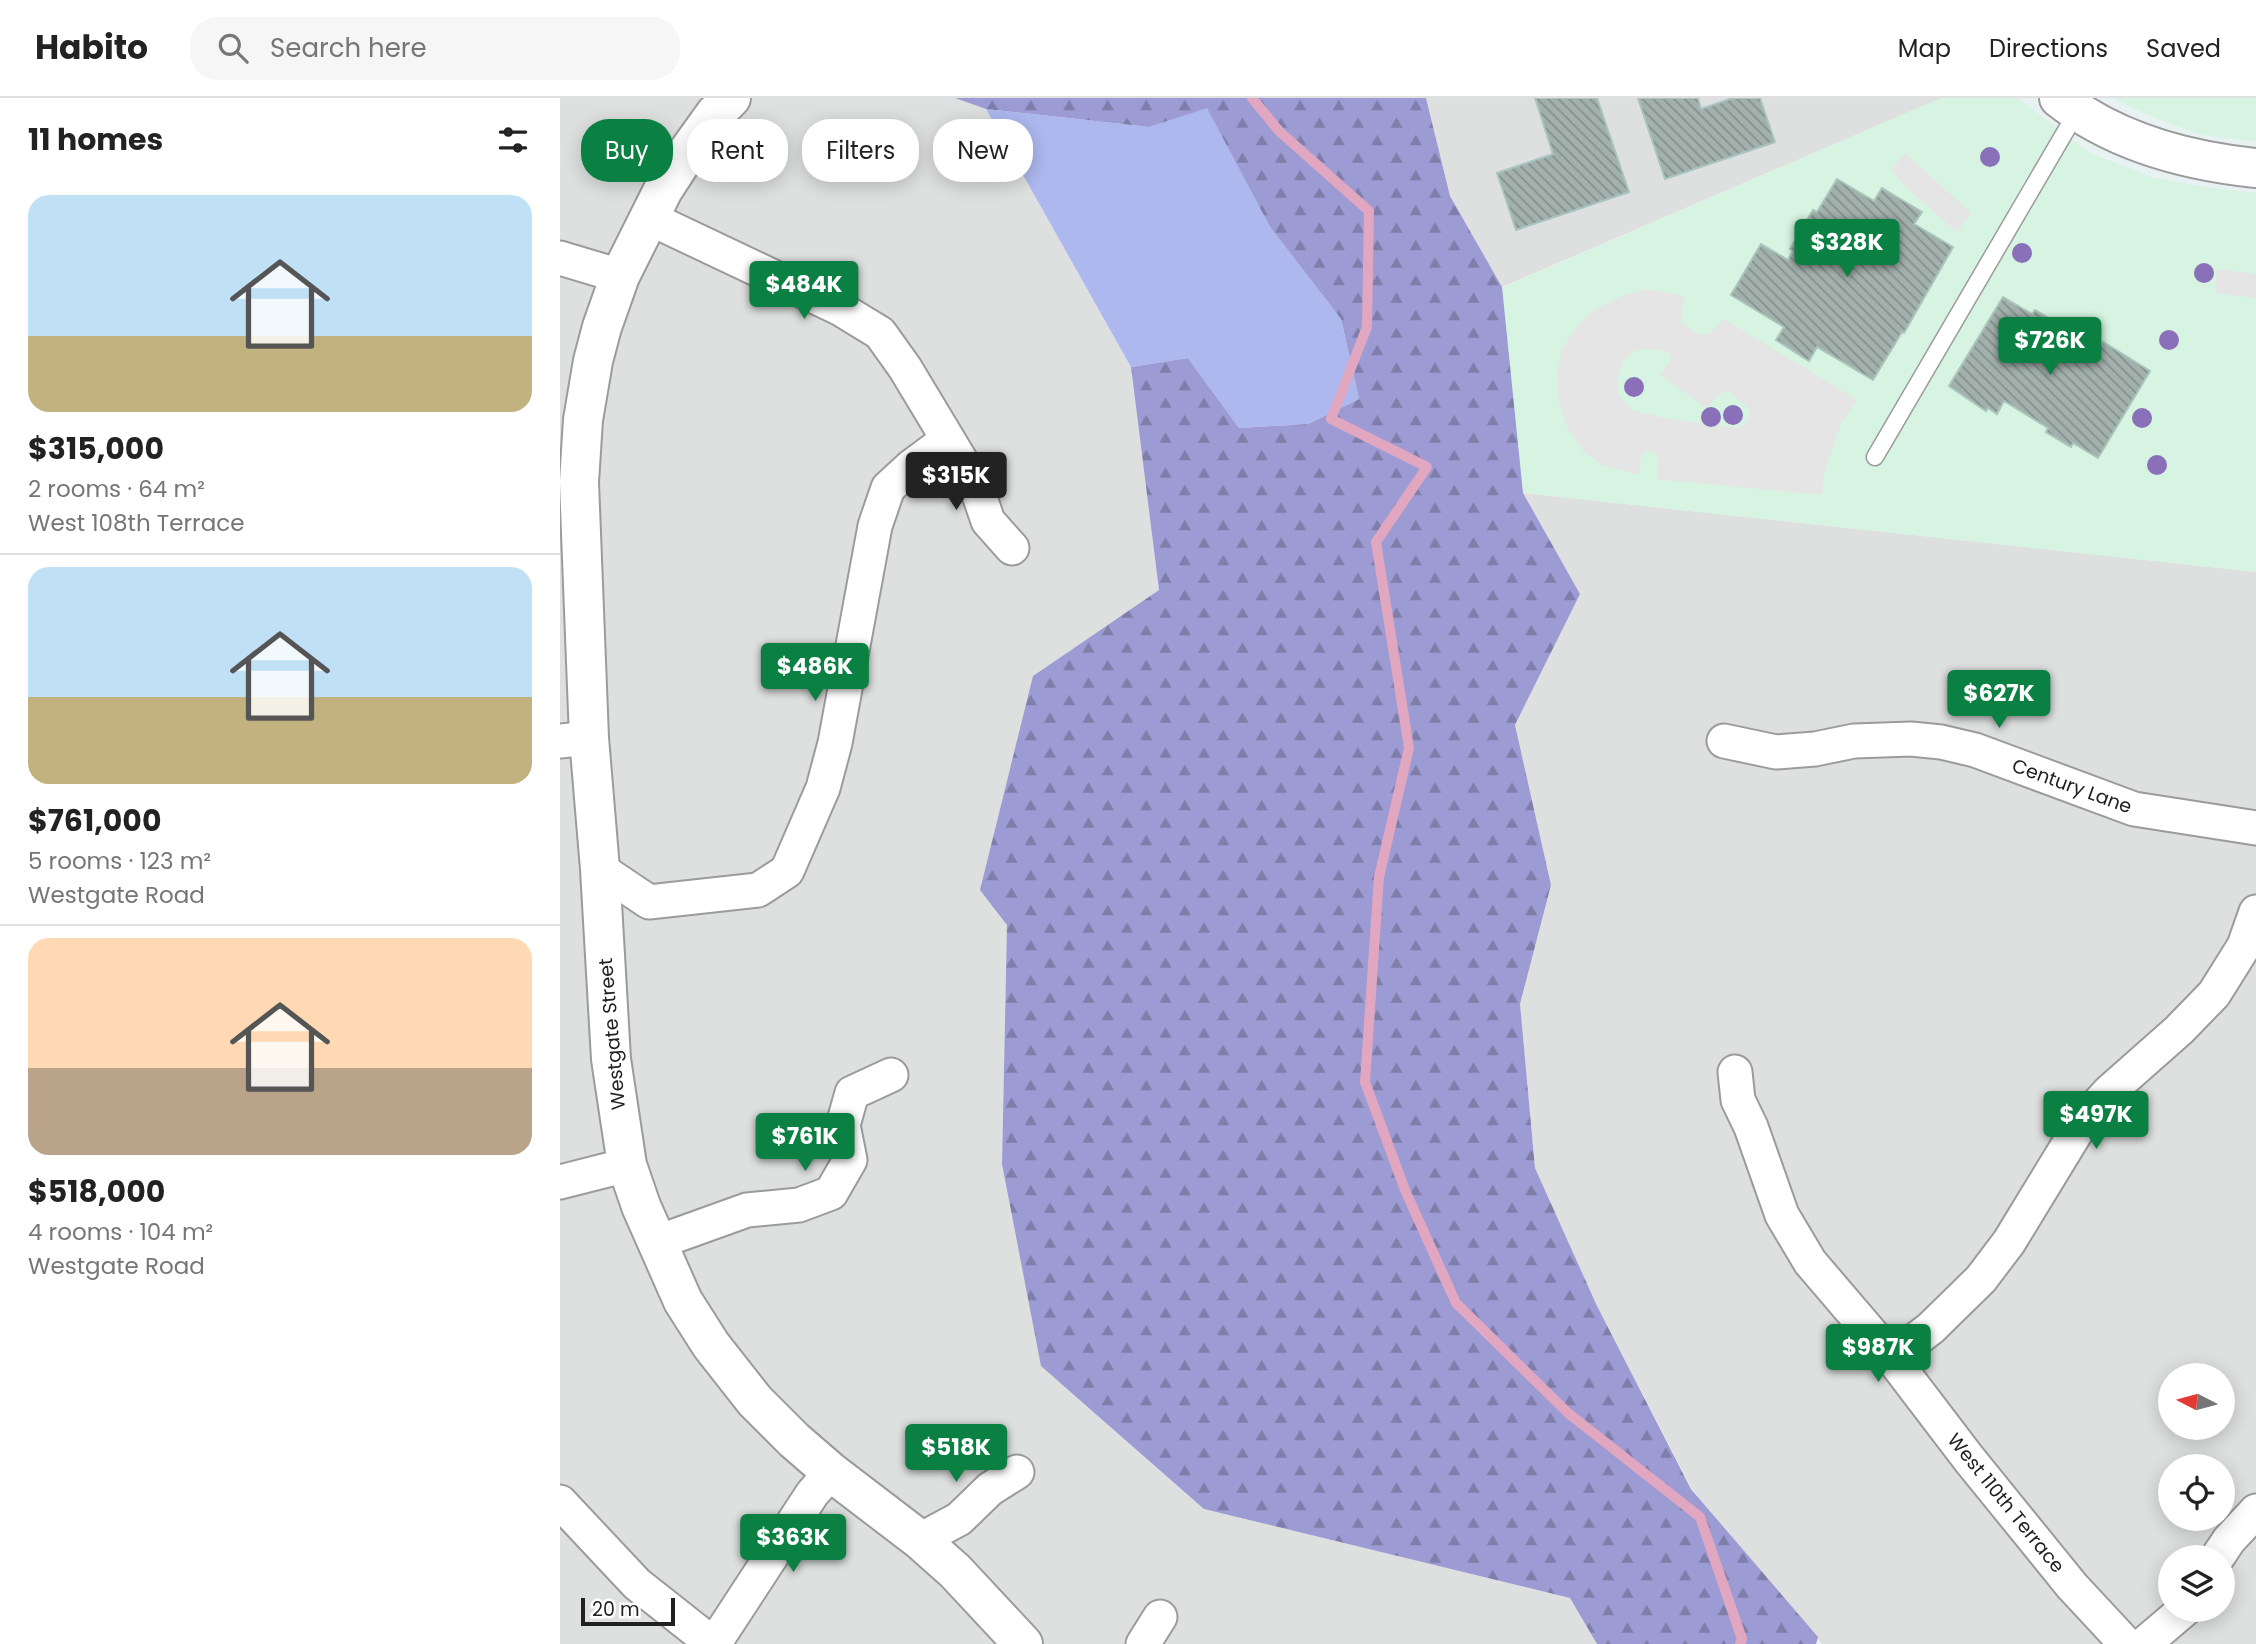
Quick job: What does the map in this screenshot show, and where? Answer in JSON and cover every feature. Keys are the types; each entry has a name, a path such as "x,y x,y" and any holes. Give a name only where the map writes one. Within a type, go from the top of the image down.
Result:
{"street":[{"name":"Westgate Street","path":"715,103 663,190 620,276 593,361 583,420 579,482 575,740 600,869 611,1059 627,1165 641,1206 684,1301 711,1345 755,1401 831,1472 920,1540 955,1572 1023,1644"},
{"path":"2069,104 2124,136 2153,148 2228,165 2256,168"},
{"path":"649,218 839,308 880,333 905,368 976,486 988,521 1013,548"},
{"path":"560,258 620,276"},
{"path":"600,869 649,902 758,890 787,871 822,788 835,743 875,526 888,488 947,440"},
{"name":"Century Lane","path":"1724,741 1776,752 1815,749 1854,741 1911,739 1941,742 1975,750 2134,809 2256,828"},
{"path":"1892,1357 1931,1328 1981,1279 2009,1242 2084,1119 2214,994 2244,946 2256,912"},
{"name":"West 110th Terrace","path":"1735,1072 1738,1100 1751,1127 1782,1215 1810,1262 1892,1357 1969,1459 2064,1576 2126,1644"},
{"path":"658,1242 747,1210 799,1205 831,1193 850,1160 843,1125 852,1093 891,1075"},
{"path":"560,1182 627,1165"},
{"path":"560,1502 637,1584 713,1644 812,1494 831,1472"},
{"path":"920,1540 958,1519 990,1489 1017,1472"},
{"path":"2228,1545 2256,1511"},
{"path":"2144,1644 2170,1622"}],"lane":[{"path":"1875,457 2069,104"}],"shaded area":[{"path":"560,98 955,98 986,109 992,119 933,119 933,182 1027,182 1131,367 1159,590 1033,676 1007,925 1002,1164 1204,1509 1570,1598 1597,1644 560,1644"},
{"path":"1426,98 1941,98 1502,287 1450,196"},
{"path":"1941,98 2018,98 2090,153 2151,177 2256,193 2256,572 1523,493 1502,288"},
{"path":"2112,98 2256,98 2256,141 2201,135"},
{"path":"1207,107 1270,227 1341,319 1359,399 1308,424 1239,428 1188,358 1131,367 1027,182 1033,182 1033,119 992,119 986,109 1149,127"},
{"path":"1905,153 1971,213 1957,232 1909,190 1891,170"},
{"path":"2217,269 2256,274 2256,298 2215,293"},
{"path":"1646,289 1684,296 1681,322 1700,335 1709,334 1724,319 1857,400 1840,425 1824,474 1822,495 1657,479 1658,454 1648,451 1641,455 1639,475 1603,465 1585,453 1568,429 1559,403 1557,374 1562,349 1577,326 1594,310 1622,296","holes":["1656,349 1669,353 1671,360 1660,375 1706,408 1720,394 1729,391 1749,409 1746,423 1737,428 1663,418 1632,410 1619,395 1618,375 1623,361 1633,352"]},
{"path":"1523,493 2256,572 2256,1644 1822,1644 1692,1489 1597,1306 1535,1168 1520,1004 1551,885 1515,725 1580,594"}],"green space":[{"path":"955,98 1426,98 1450,196 1502,287 1523,493 1580,594 1515,725 1551,885 1520,1004 1535,1168 1597,1306 1691,1489 1818,1637 1816,1644 1597,1644 1570,1598 1204,1509 1041,1366 1002,1164 1007,925 980,890 1033,676 1159,590 1131,367 1188,358 1239,428 1308,424 1359,399 1341,319 1270,227 1207,108 1149,127 986,109"}],"building":[{"path":"1535,98 1597,98 1629,192 1516,230 1497,173 1553,154"},
{"path":"1638,98 1698,98 1701,109 1733,98 1760,98 1775,142 1665,179"},
{"path":"1837,179 1874,201 1882,188 1922,212 1914,224 1953,247 1904,333 1902,332 1873,380 1817,347 1809,361 1776,340 1784,327 1731,295 1761,244 1788,260 1793,251 1790,249 1813,210 1817,212"},
{"path":"2003,297 2032,314 2035,310 2063,327 2061,331 2097,352 2103,342 2150,371 2098,458 2073,443 2071,447 2046,432 2048,428 2004,401 1997,414 1988,408 1986,411 1949,386"}],"waterway":[{"path":"1252,98 1279,131 1369,211 1367,327 1331,419 1427,467 1376,542 1409,748 1379,877 1365,1082 1405,1190 1456,1303 1568,1413 1700,1517 1742,1639 1740,1644"}]}
